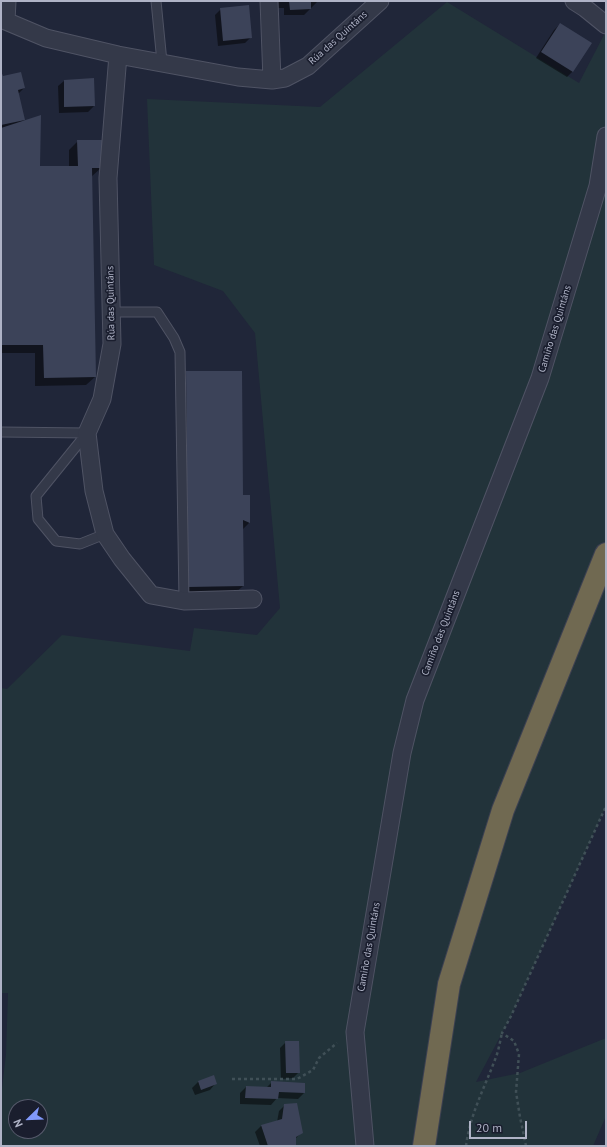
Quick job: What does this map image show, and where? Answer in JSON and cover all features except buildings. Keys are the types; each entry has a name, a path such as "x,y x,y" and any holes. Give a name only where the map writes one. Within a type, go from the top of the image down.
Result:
{"highway":[{"path":"424,1146 449,984 502,810 606,554"}],"street":[{"name":"Rúa das Quintáns","path":"7,1 4,20 46,38 118,55 238,76 272,80 285,78 308,66 380,1"},
{"path":"269,1 272,80"},
{"path":"574,1 606,25"},
{"name":"Rúa das Quintáns","path":"87,433 102,399 112,344 108,178 118,55"},
{"name":"Camiño das Quintáns","path":"365,1146 355,1032 402,753 415,700 540,378 598,186 606,136"},
{"path":"87,433 94,491 105,534 122,559 151,595 184,601 253,599"}],"lane":[{"path":"156,1 162,62"},
{"path":"111,312 157,312 174,338 180,352 184,601"},
{"path":"1,432 87,433"},
{"path":"87,433 36,496 38,519 56,541 80,544 105,534"}],"path":[{"path":"466,1146 467,1137 476,1106 497,1055 502,1033 606,806"},
{"path":"232,1079 297,1079 313,1070 319,1058 338,1042 355,1032"},
{"path":"502,1033 514,1041 519,1054 516,1092 526,1146"}],"shaded area":[{"path":"447,2 579,83 606,31 606,806 511,1016 476,1082 520,1073 606,1038 606,1116 593,1146 1,1146 1,1097 6,1054 8,993 1,993 1,688 7,689 62,635 190,651 194,628 257,635 280,608 255,333 223,291 154,265 147,99 320,107"}]}
